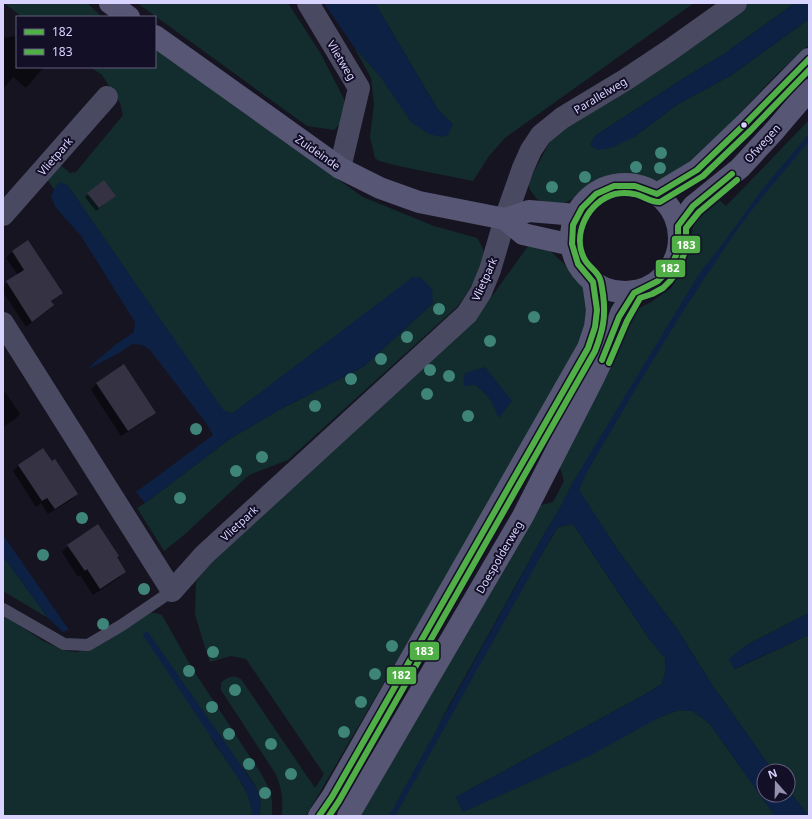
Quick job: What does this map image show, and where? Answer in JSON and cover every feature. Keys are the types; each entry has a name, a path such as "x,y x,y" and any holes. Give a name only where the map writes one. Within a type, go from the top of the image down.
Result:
{"main road":[{"path":"110,3 128,16"},
{"name":"Zuideinde","path":"156,37 340,168 380,188 420,202 505,219 523,234 572,245"},
{"path":"657,194 697,170 809,59"},
{"name":"Ofwegen","path":"678,226 693,206 740,168 809,90"},
{"path":"628,184 650,190 657,194 670,208 678,226 678,252 670,268 662,278 651,286 635,291 613,291 593,282 575,259 572,245 572,234 577,215 586,202 598,192 612,186 628,184"},
{"name":"Zuideinde","path":"505,219 529,211 577,215"},
{"path":"319,816 332,797 588,348 595,328 598,310 593,282"},
{"name":"Doespolderweg","path":"348,816 523,516 593,379 610,343 621,313 635,291"}],"street":[{"name":"Vlietweg","path":"308,3 359,88 340,168"},
{"name":"Parallelweg","path":"505,219 523,168 531,150 541,135 562,118 638,71 736,3"},
{"name":"Vlietpark","path":"3,215 107,97"},
{"name":"Vlietpark","path":"172,591 204,555 466,314 481,292 490,270 505,219"},
{"path":"3,323 172,591"}],"lane":[{"path":"3,609 64,644 88,645 122,625 172,591"}],"green space":[{"path":"4,3 87,3 101,16 21,16"},
{"path":"137,3 288,3 321,54 344,99 345,118 334,130 307,126"},
{"path":"375,3 694,3 505,138 489,156 473,181 403,167 379,161 375,158 370,137 374,104 371,78 354,47 379,75 453,124 438,110"},
{"path":"749,3 795,3 724,54 684,78 595,136 590,145 634,137 678,104 730,76 809,19 809,45 775,76 687,169 656,182 639,176 626,175 611,178 563,204 542,203 536,198 530,190 528,183 555,132 710,32"},
{"path":"156,47 363,197 434,226 477,238 483,249 484,256 476,279 458,306 288,460 249,475 184,535 164,551 137,508 231,438 279,410 363,367 433,303 233,413 223,411 68,186 60,183 54,189 45,177 57,162 70,173 76,172 123,115 120,103 102,75 92,68 156,68"},
{"path":"809,120 809,613 745,646 735,669 809,635 809,816 796,800 796,763 767,763 713,686 677,629 619,552 573,482 560,508 437,727 558,527 573,524 650,640 665,658 666,670 662,684 456,797 463,812 660,717 679,710 693,711 710,724 756,789 756,803 766,803 775,816 357,816 533,507 553,502 564,481 558,461 639,308 651,302 671,288 686,264 695,216 715,196 726,206"},
{"path":"528,246 548,249 573,272 586,289 590,308 575,356 306,816 282,816 282,794 275,773 221,690 221,683 230,677 241,679 315,788 324,774 246,659 231,656 210,662 195,614 196,582 209,564 490,299","holes":["485,367 499,418 491,399 476,385 471,385"]},
{"path":"3,556 48,618 3,591"},
{"path":"150,613 162,615 192,668 260,772 270,793 272,816 259,816 260,804 258,793 253,782 237,762 210,737 244,787 252,808 252,816 3,816 3,614 43,641 67,651 77,652 95,647"}],"water":[{"path":"324,3 375,3 438,110 453,124 448,135 442,137 429,134 411,122 379,75 354,47"},
{"path":"795,3 809,3 809,19 730,76 678,104 634,137 611,148 598,150 590,145 595,136 684,78 724,54"},
{"path":"809,134 809,141 747,217 691,299 655,356 587,472 579,490 619,552 677,629 713,686 767,763 756,763 756,789 710,724 693,711 679,710 660,717 591,755 463,812 456,797 662,684 666,670 665,658 650,640 573,524 558,527 552,536 395,816 389,816 573,482 699,274 761,191"},
{"path":"60,182 68,186 224,411 233,413 413,277 421,278 432,289 433,303 363,367 279,410 231,438 145,503 136,492 213,435 206,423 150,350 143,345 132,344 119,353 86,370 115,345 134,332 135,322 81,236 56,208 51,197 54,189"},
{"path":"485,367 512,401 499,418 490,400 476,385 463,386 465,373"},
{"path":"3,535 69,630 63,632 48,618 3,556"},
{"path":"809,613 809,635 734,669 729,659 745,646"},
{"path":"145,632 148,632 256,787 260,801 259,816 252,816 250,801 243,785 143,635"},
{"path":"796,800 809,816 775,816 766,803 796,803"}],"building":[{"path":"104,180 116,196 99,208 87,193"},
{"path":"28,240 63,293 51,301 54,305 32,322 6,281 24,270 12,251"},
{"path":"124,364 156,413 128,431 96,383"},
{"path":"43,448 52,461 55,459 78,494 55,509 47,498 42,501 18,465"},
{"path":"98,524 119,556 117,557 126,572 100,589 87,569 85,571 67,545"}],"transit line":[{"name":"182","path":"319,816 332,797 588,348 595,327 597,310 593,282 578,264 572,244 573,225 582,208 596,194 614,186 635,186 657,194 697,170 809,59"},
{"name":"183","path":"329,816 339,801 595,351 603,323 603,294 599,276 585,260 581,250 580,240 581,230 590,211 605,198 615,194 634,194 660,202 703,176 751,130 809,70"},
{"name":"182","path":"602,360 619,317 634,293 658,281 670,269 677,253 678,226 693,206 732,174"},
{"name":"183","path":"609,363 627,321 640,298 663,288 677,272 684,254 686,244 686,228 699,212 737,180"}]}
